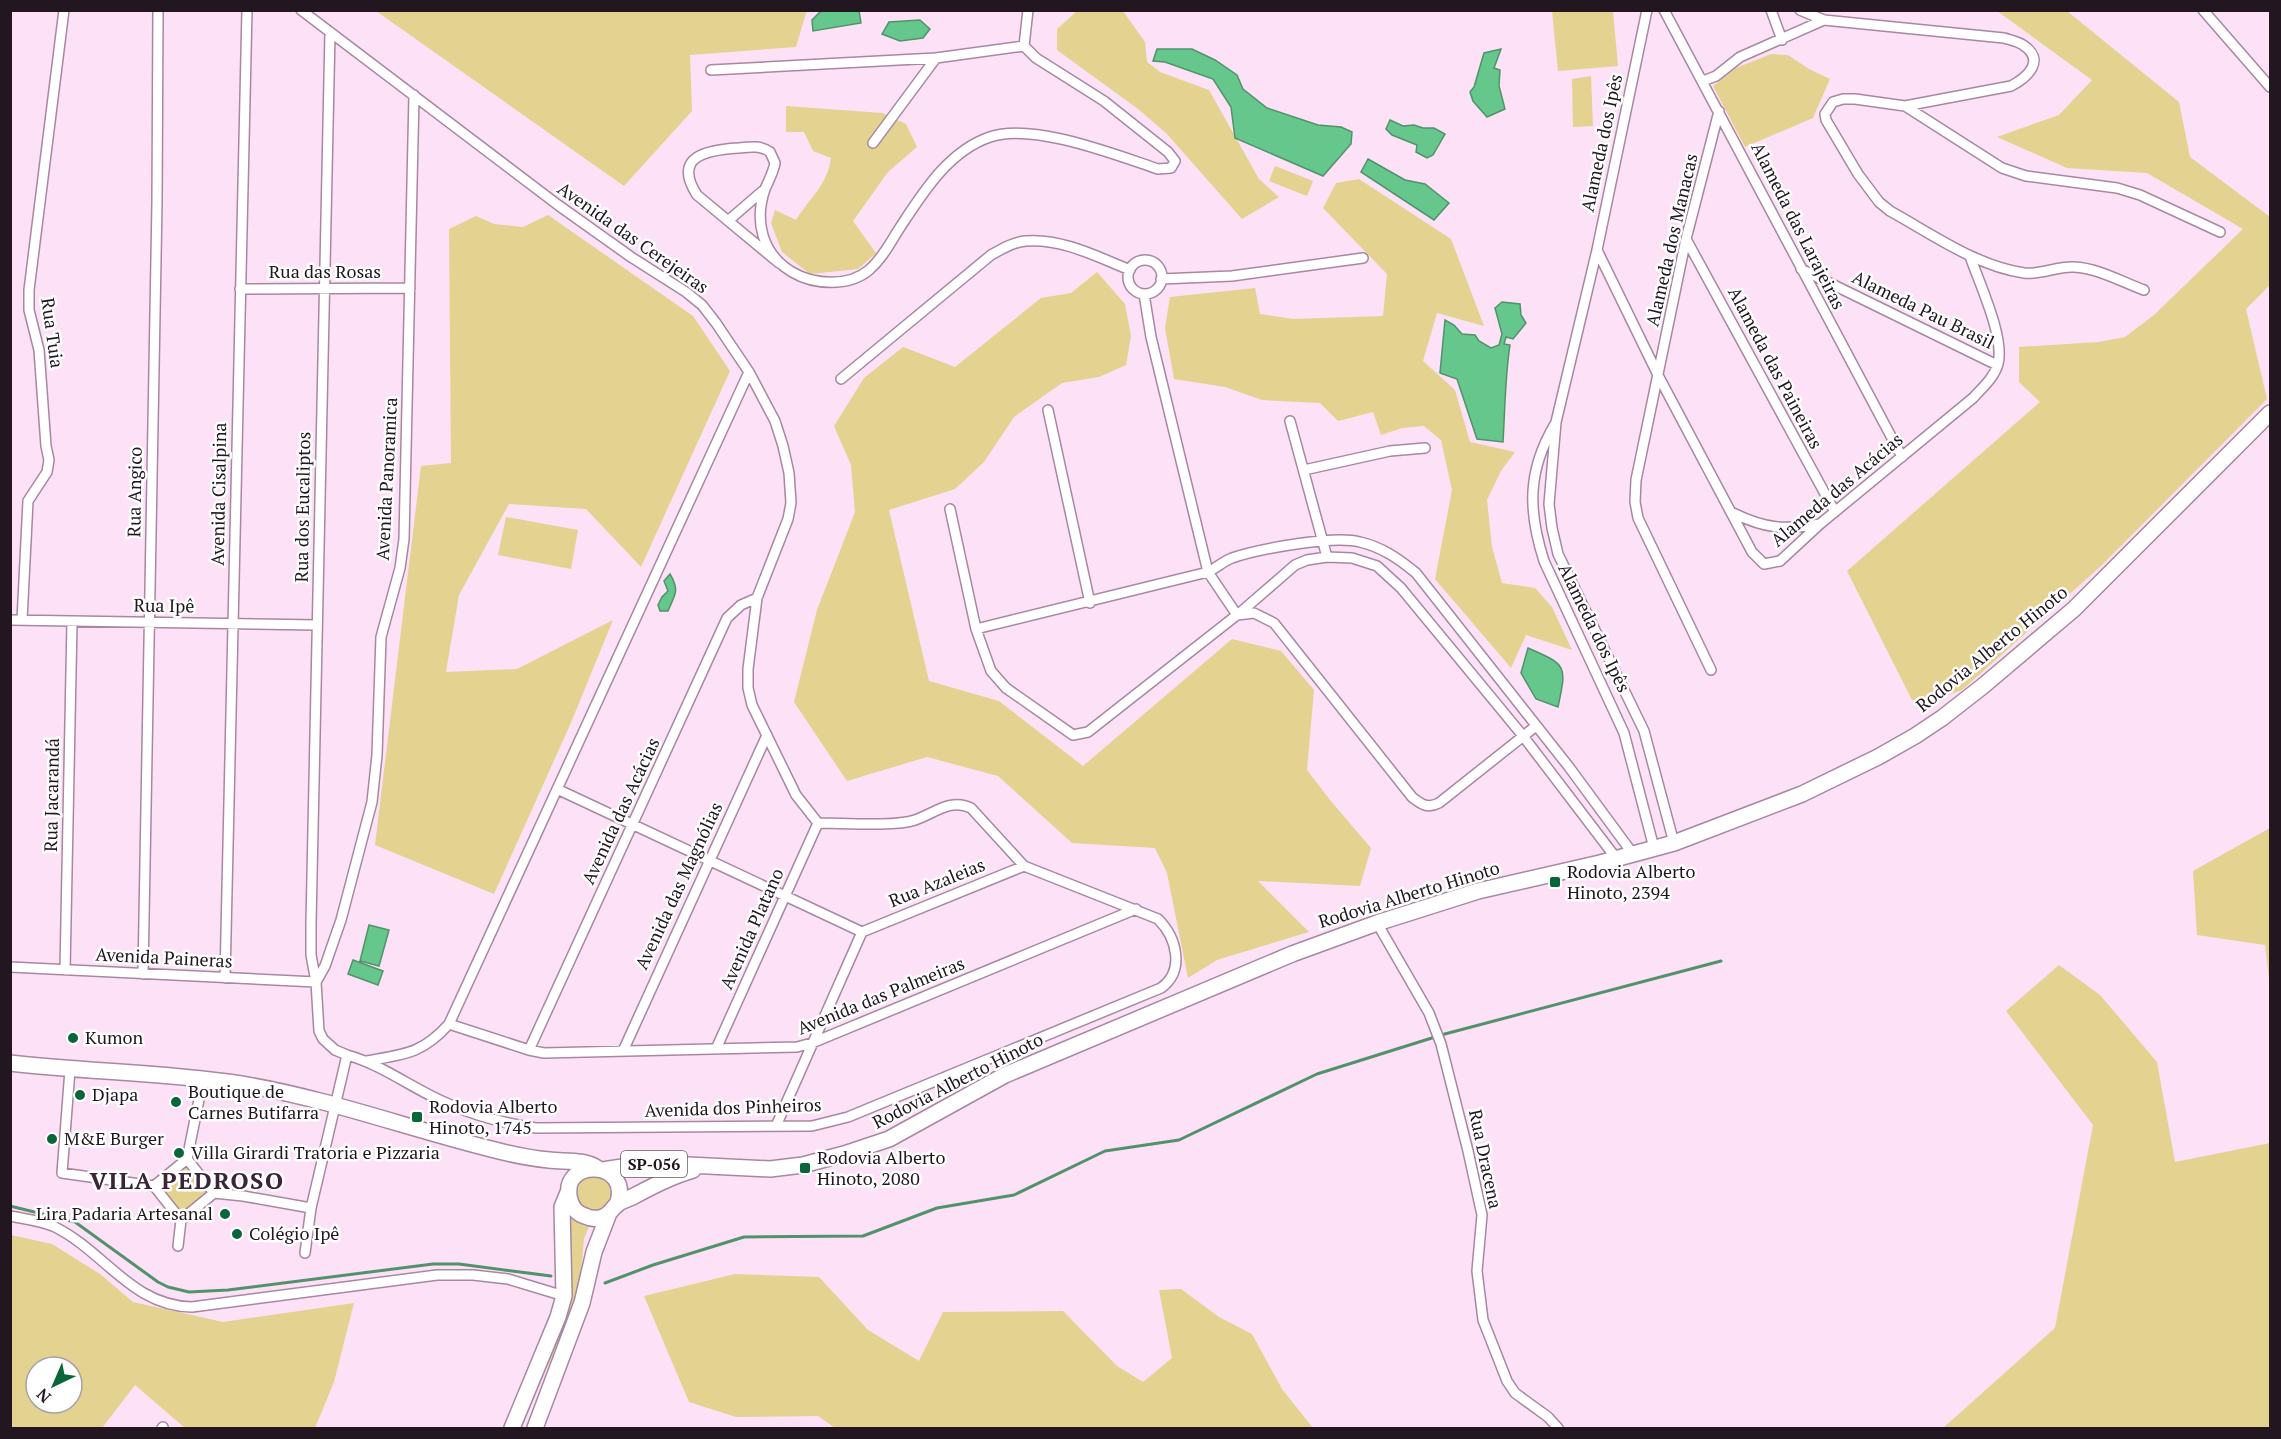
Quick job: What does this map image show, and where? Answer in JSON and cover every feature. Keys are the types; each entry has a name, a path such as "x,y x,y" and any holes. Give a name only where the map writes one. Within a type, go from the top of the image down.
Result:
{"main road":[{"name":"Rodovia Alberto Hinoto","path":"10,1063 70,1070 166,1075 241,1084 334,1104 490,1149 552,1161 591,1164 600,1169 648,1163 770,1169 803,1165 890,1139 1005,1075 1292,954 1377,923 1478,891 1674,843 1802,794 1878,757 1942,718 2074,609 2271,413"},
{"path":"552,1161 558,1164 570,1186 571,1203 582,1215 599,1218 613,1209"},
{"name":"Rodovia Alberto Hinoto","path":"613,1209 675,1176 705,1166"},
{"path":"513,1428 558,1317 564,1296 562,1207 570,1186 584,1170 600,1169 610,1174 617,1183 619,1194 594,1252 582,1303 535,1428"}],"street":[{"name":"Rua Tuia","path":"22,620 28,501 47,472 49,460 39,350 30,310 29,290 64,10"},
{"name":"Rua Angico","path":"144,974 158,10"},
{"name":"Avenida Cisalpina","path":"225,978 247,10"},
{"name":"Avenida das Cerejeiras","path":"301,10 558,205 631,257 686,292 702,305 749,372 778,429 789,474 791,503 788,519 757,598 748,669 748,688 752,705 796,795 818,823"},
{"path":"1024,46 1028,10"},
{"name":"Alameda dos Ipês","path":"1647,10 1597,250 1556,422 1549,504 1558,554 1642,726 1674,843"},
{"name":"Alameda das Larajeiras","path":"1664,10 1902,457"},
{"path":"1771,10 1782,40"},
{"path":"1800,10 1824,20 2004,38 2022,44 2030,51 2034,60 2032,70 2024,79 2011,86 1905,106 1843,99 1833,102 1828,107 1825,114 1826,120 1858,174 1878,202 1970,256 2008,270 2025,273 2074,267 2091,270 2144,290"},
{"path":"2203,10 2271,87"},
{"path":"1703,81 1716,76 1740,57 1824,20"},
{"name":"Rua dos Eucaliptos","path":"316,982 311,955 311,923 330,32"},
{"path":"711,70 936,58 1024,46"},
{"path":"779,263 765,244 759,223 765,189 775,163 774,156 760,147 727,149 702,153 696,157 689,175 692,188 700,198 779,263 804,277 838,282 861,275 878,261 944,168 963,151 990,136 1006,133 1032,134 1069,141 1158,169 1171,168 1174,164 1168,152 1104,100 1036,58 1024,46"},
{"path":"873,143 936,58"},
{"name":"Avenida Panoramica","path":"347,1055 335,1050 323,1039 319,1031 316,982 325,966 341,920 372,802 378,755 381,637 400,568 404,539 414,95"},
{"path":"1905,106 2002,168 2026,176 2117,188 2140,195 2220,232"},
{"name":"Alameda dos Manacas","path":"1711,670 1648,542 1638,518 1635,502 1636,480 1686,239 1719,111"},
{"path":"729,220 765,189"},
{"name":"Alameda das Paineiras","path":"1686,239 1834,512"},
{"path":"841,379 992,255 1013,244 1026,241 1057,244 1082,250 1130,270"},
{"name":"Alameda das Acácias","path":"1597,250 1659,377 1752,552 1764,564 1780,561 1834,512 1973,398 1998,365"},
{"path":"1970,256 1996,332 1998,365"},
{"path":"1161,279 1232,276 1363,258"},
{"path":"1140,261 1151,262 1159,268 1161,279 1156,290 1144,294 1131,288 1128,277 1130,270 1140,261"},
{"path":"1681,265 1702,267"},
{"name":"Alameda Pau Brasil","path":"1801,269 1998,365"},
{"name":"Rua das Rosas","path":"240,289 410,288"},
{"path":"1144,294 1151,338 1208,572 1237,615"},
{"path":"367,1061 421,1049 434,1040 449,1024 749,372"},
{"path":"1048,410 1090,603"},
{"path":"1290,421 1327,557"},
{"name":"Alameda dos Ipês","path":"1556,422 1543,444 1536,468 1532,511 1536,536 1544,561 1624,733 1654,848"},
{"path":"1304,470 1390,451 1425,448"},
{"path":"950,509 976,629 985,658 997,680 1064,731 1073,735 1088,732 1237,615 1295,565 1307,560 1327,557 1352,558 1377,566 1401,588 1523,736 1616,858"},
{"path":"1733,513 1761,526 1773,528 1820,524"},
{"path":"976,629 1090,603 1208,572 1232,558 1323,540 1358,541 1371,545 1387,552 1416,573 1581,783 1633,854"},
{"name":"Avenida das Acácias","path":"529,1050 727,618 741,605 757,598"},
{"path":"1237,615 1254,613 1274,623 1412,797 1426,806 1432,807 1438,803 1536,726"},
{"name":"Rua Ipê","path":"10,620 317,625"},
{"name":"Rua Jacarandá","path":"65,970 72,622"},
{"path":"1624,733 1642,726"},
{"name":"Avenida das Magnólias","path":"623,1051 767,735"},
{"path":"1552,774 1565,763"},
{"path":"1636,772 1654,767"},
{"path":"1569,795 1581,783"},
{"path":"557,789 862,932 776,1126"},
{"path":"818,823 904,822 915,820 952,804 962,803 971,808 1024,866 1137,909"},
{"name":"Avenida Platano","path":"716,1049 818,823"},
{"name":"Rua Azaleias","path":"862,932 1024,866"},
{"name":"Avenida das Palmeiras","path":"449,1024 544,1053 797,1047 812,1043 1137,909"},
{"name":"Avenida dos Pinheiros","path":"347,1055 367,1061 450,1105 517,1125 557,1130 812,1126 848,1117 1161,988 1170,982 1175,973 1177,960 1174,941 1166,926 1158,919 1137,909"},
{"name":"Rua Dracena","path":"1377,923 1435,1027 1441,1044 1482,1215 1477,1271 1483,1320 1507,1381 1520,1397 1548,1417 1558,1428"},
{"name":"Avenida Paineras","path":"10,967 316,982"},
{"path":"305,1253 311,1208 347,1055"},
{"path":"70,1070 62,1173 154,1186 181,1220"},
{"path":"154,1186 187,1159 203,1080"},
{"path":"187,1159 214,1193 311,1208"},
{"path":"177,1246 181,1220 214,1193"},
{"path":"10,1216 54,1226 145,1296 174,1306 192,1307 455,1274 508,1279 564,1296"}],"shaded area":[{"path":"826,10 859,11 861,23 813,31 812,20 820,12"},
{"path":"376,11 810,11 806,13 796,47 690,55 692,111 624,186"},
{"path":"1077,11 1123,11 1145,42 1147,62 1160,72 1209,90 1259,179 1279,197 1242,219 1166,133 1138,109 1057,50 1057,29"},
{"path":"1552,11 1613,11 1618,66 1558,71"},
{"path":"1997,11 2067,11 2179,102 2190,157 2270,217 2270,285 2246,309 2267,399 2102,565 1962,690 1936,699 1912,700 1847,571 2040,402 2019,382 2019,347 2099,342 2125,337 2154,315 2243,229 2147,173 2067,168 1997,137 2059,115 2092,80"},
{"path":"920,20 930,29 923,38 900,41 882,34 889,22"},
{"path":"1157,49 1192,49 1215,60 1237,75 1243,89 1267,108 1318,125 1341,127 1352,132 1351,144 1323,176 1235,138 1231,107 1213,79 1165,62 1153,61"},
{"path":"1501,49 1494,68 1500,70 1499,86 1505,109 1487,117 1473,101 1470,92 1474,87 1484,53"},
{"path":"1771,54 1788,55 1830,79 1813,118 1745,147 1713,86 1736,68"},
{"path":"1591,76 1593,126 1573,127 1572,79"},
{"path":"786,106 882,113 906,124 917,147 888,172 853,221 876,253 858,269 810,274 782,252 771,223 775,210 796,220 822,184 831,158 813,151 804,132 786,132"},
{"path":"1390,120 1403,126 1434,128 1445,134 1433,155 1427,158 1416,152 1417,145 1392,135 1386,129"},
{"path":"1368,159 1405,180 1425,184 1449,203 1434,220 1361,172"},
{"path":"1275,166 1313,181 1307,196 1269,181"},
{"path":"1359,179 1451,239 1484,326 1437,313 1423,361 1455,390 1470,442 1515,452 1501,471 1487,500 1492,547 1502,583 1535,588 1552,607 1572,650 1526,635 1511,668 1435,579 1452,490 1441,440 1424,426 1402,428 1381,435 1373,412 1338,421 1320,403 1262,400 1225,387 1174,379 1165,328 1170,297 1255,288 1260,314 1293,319 1383,316 1387,274 1323,208 1336,183"},
{"path":"548,215 693,316 730,371 641,567 586,509 509,504 459,595 446,672 517,669 613,620 570,725 494,894 375,845 421,466 451,463 449,229 476,216 494,224 523,227"},
{"path":"1097,272 1125,304 1131,336 1126,365 1099,377 1062,383 1014,417 984,462 955,489 889,510 929,681 999,701 1083,766 1232,639 1281,651 1314,690 1307,770 1371,848 1360,886 1258,881 1309,932 1217,960 1188,978 1167,873 1155,848 1072,843 998,776 927,757 847,781 794,702 817,610 855,512 851,465 834,426 864,378 903,347 955,367 1041,298 1071,293"},
{"path":"1502,302 1520,304 1521,315 1526,323 1513,339 1506,337 1504,344 1510,345 1503,442 1477,439 1457,379 1440,373 1445,320 1454,325 1462,334 1475,335 1479,341 1491,348 1499,345 1502,334 1495,308"},
{"path":"506,517 578,530 571,569 498,555"},
{"path":"670,574 675,585 675,593 668,611 660,611 658,605 668,591 664,581"},
{"path":"1528,648 1550,658 1561,668 1563,682 1558,707 1536,699 1521,673"},
{"path":"2270,828 2270,986 2265,945 2197,935 2193,871"},
{"path":"369,925 389,930 379,966 360,961"},
{"path":"353,960 383,971 378,985 348,974"},
{"path":"2059,965 2100,995 2157,1062 2175,1162 2270,1143 2270,1428 1943,1428 2055,1328 2093,1125 2006,1011"},
{"path":"187,1163 210,1193 181,1216 158,1187"},
{"path":"587,1175 610,1179 614,1197 602,1210 586,1209 578,1201 578,1188"},
{"path":"566,1210 591,1221 584,1239 579,1292 548,1366 544,1364 566,1309"},
{"path":"11,1235 52,1244 100,1274 133,1302 223,1322 354,1303 334,1382 315,1428 185,1428 135,1385 102,1428 11,1428"},
{"path":"735,1274 819,1277 868,1330 919,1361 943,1312 1063,1311 1117,1366 1143,1382 1172,1358 1159,1290 1181,1289 1219,1317 1252,1334 1282,1389 1313,1428 835,1428 818,1416 736,1417 689,1402 644,1296"}],"waterway":[{"path":"1441,1035 1721,961"},
{"path":"605,1283 653,1265 744,1237 863,1236 937,1208 1014,1195 1105,1151 1179,1140 1317,1074 1435,1037"},
{"path":"10,1206 75,1222 158,1282 189,1292 228,1290 433,1264 459,1264 551,1276"}],"place":[{"name":"Rodovia Alberto Hinoto, 2394","path":"1555,882"},
{"name":"Kumon","path":"73,1038"},
{"name":"Djapa","path":"80,1095"},
{"name":"Boutique de Carnes Butifarra","path":"176,1102"},
{"name":"Rodovia Alberto Hinoto, 1745","path":"417,1117"},
{"name":"M&E Burger","path":"52,1139"},
{"name":"Villa Girardi Tratoria e Pizzaria","path":"179,1153"},
{"name":"Rodovia Alberto Hinoto, 2080","path":"805,1168"},
{"name":"Lira Padaria Artesanal","path":"225,1214"},
{"name":"Colégio Ipê","path":"237,1234"}],"district":[{"name":"VILA PEDROSO","path":"187,1181"}]}
